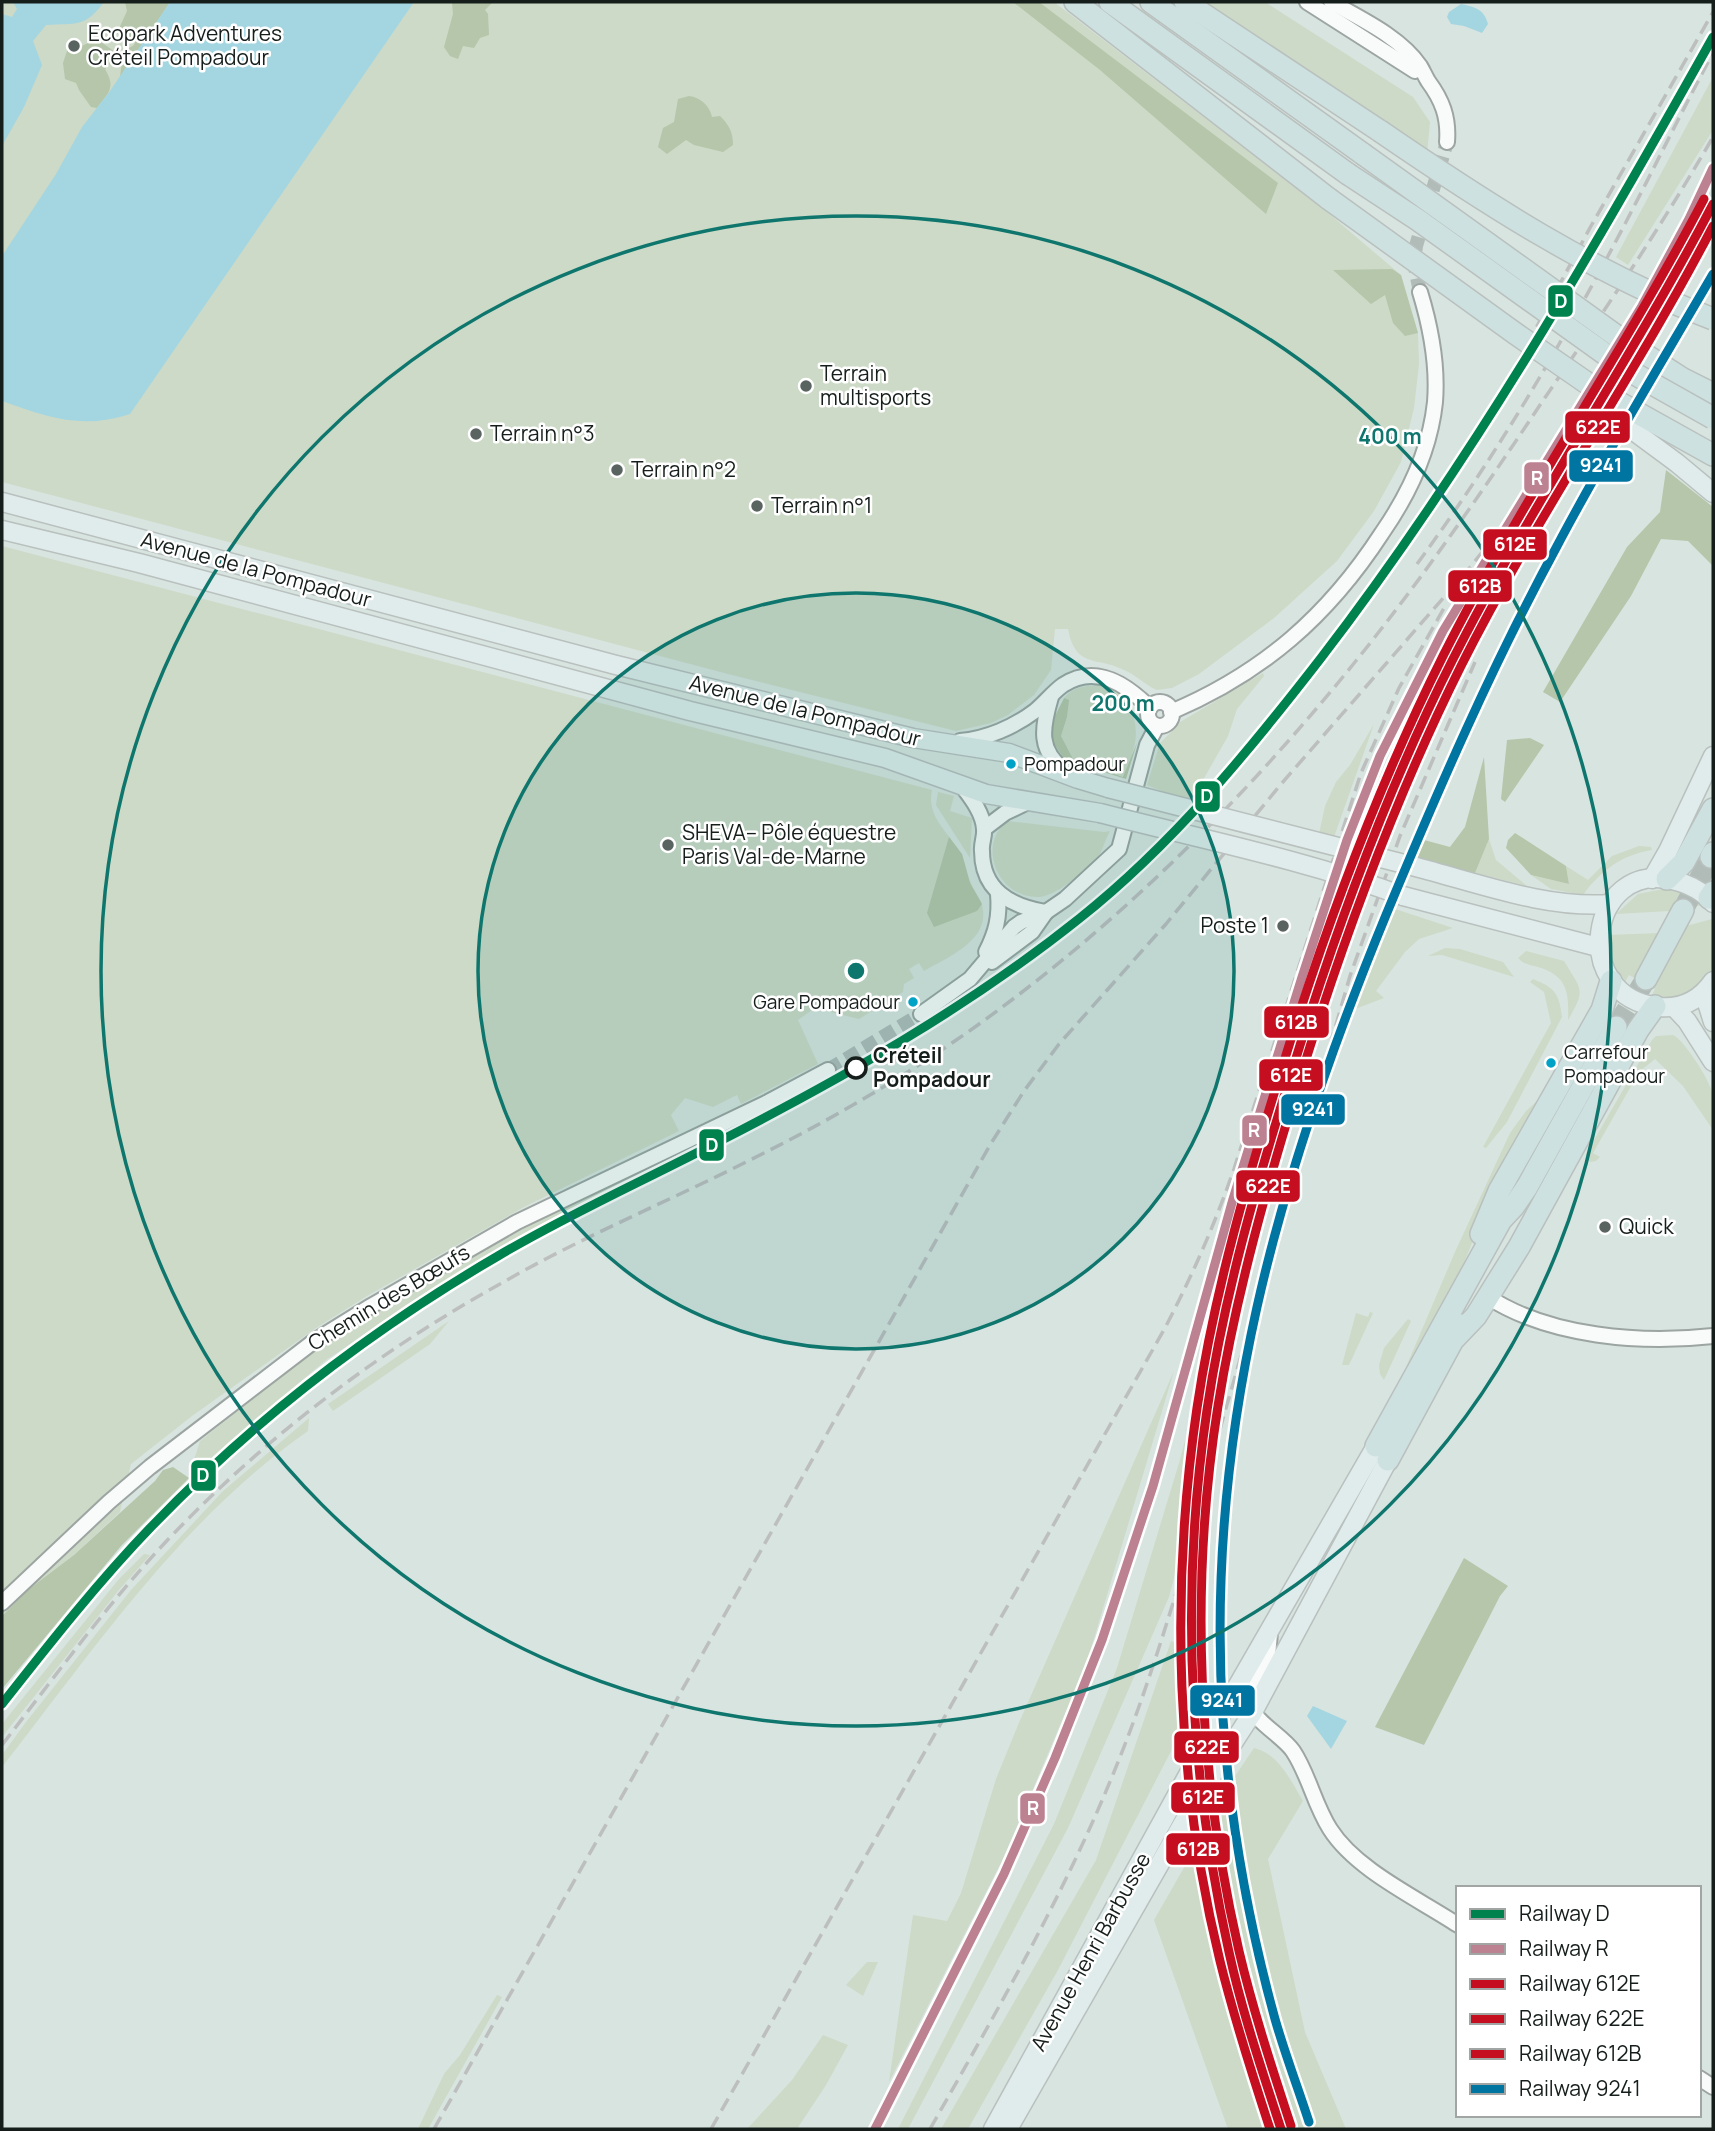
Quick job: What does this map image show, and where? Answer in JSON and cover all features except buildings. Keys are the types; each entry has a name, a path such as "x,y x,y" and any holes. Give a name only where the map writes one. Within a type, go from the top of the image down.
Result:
{"highway":[{"path":"1075,2 1329,199 1516,334 1600,392 1713,455"},
{"path":"1110,2 1348,174 1418,220 1626,369 1713,418"},
{"path":"1151,2 1618,337 1683,379 1713,394"},
{"path":"1185,2 1532,231 1647,292 1713,319"},
{"path":"1618,337 1653,348 1713,379"},
{"path":"1660,879 1684,862 1713,809"},
{"path":"1646,979 1683,910"},
{"path":"1474,1269 1474,1252 1499,1191 1602,1010 1611,981"},
{"path":"1455,1338 1476,1316 1519,1247 1638,1030 1665,1007"},
{"path":"1382,1453 1474,1269 1501,1220 1514,1206 1616,1027"},
{"path":"1382,1453 1455,1338 1474,1296 1514,1223 1514,1206"}],"main road":[{"path":"1600,392 1612,415 1713,493"},
{"name":"Avenue de la Pompadour","path":"2,502 616,665 913,738 1009,753 1108,788 1553,902 1610,904"},
{"name":"Avenue de la Pompadour","path":"2,530 139,563 690,711 885,758 986,794 1100,813 1265,854 1403,896 1598,947"},
{"path":"1660,879 1668,852 1713,756"},
{"path":"1712,899 1691,886 1660,879 1628,888 1603,914 1598,947 1601,963 1611,981 1639,1002 1665,1007 1687,1021 1713,1062"},
{"path":"1665,1007 1691,1002 1709,987"},
{"path":"1709,987 1713,1022"},
{"name":"Avenue Henri Barbusse","path":"993,2129 1344,1498 1382,1453"},
{"name":"Avenue Henri Barbusse","path":"1012,2126 1198,1797 1253,1712 1382,1453"}],"street":[{"path":"1307,2 1427,79"},
{"path":"1331,2 1384,33 1420,65 1444,107 1448,122 1447,142"},
{"path":"1171,712 1215,692 1284,646 1341,591 1390,522 1412,484 1425,450 1435,404 1431,328 1420,292"},
{"path":"944,742 973,740 1017,723 1072,680 1091,676 1103,677 1125,685 1150,708"},
{"path":"1051,696 1044,721 1044,741 1058,765 1078,779"},
{"path":"1155,704 1168,706 1171,712 1169,722 1164,726 1157,726 1149,719 1150,708 1155,704"},
{"path":"979,970 1001,957 1032,932 1046,912 1076,891 1119,849 1147,745 1157,726"},
{"path":"962,786 977,807 984,829 981,853 984,872 998,894 1018,906 1046,912"},
{"path":"984,829 1005,813 1028,802"},
{"path":"921,1014 971,979 979,970 997,930 998,894"},
{"name":"Chemin des Bœufs","path":"2,1603 141,1474 313,1342 517,1222 768,1102 828,1070"},
{"path":"1488,1297 1523,1317 1612,1338 1682,1339 1713,1336"},
{"path":"1270,1630 1266,1663 1250,1695 1253,1712 1282,1737 1292,1750 1321,1813 1342,1844 1357,1860 1456,1924"}],"green space":[{"name":"Terrain multisports","path":"2,2 1054,2 1321,207 1401,275 1418,333 1419,364 1414,408 1401,462 1374,511 1337,561 1274,618 1199,674 1172,688 1157,690 1124,670 1082,656 1076,650 1068,629 1055,629 1051,670 1034,695 1008,715 991,723 956,731 728,674 2,482"},
{"path":"125,2 170,2 120,77 123,52 135,42 122,39 117,33 127,11"},
{"path":"452,2 493,2 485,10 488,14 489,35 480,38 474,48 463,46 458,59 450,56 444,47 453,14"},
{"path":"1013,2 1039,2 1278,183 1266,214 1100,70"},
{"path":"1199,2 1265,2 1413,97 1430,122 1427,154"},
{"path":"97,39 115,52 112,62 105,69 110,90 97,108 91,107 76,83 65,79 63,63 68,48 75,49"},
{"path":"1713,77 1713,130 1628,265 1616,257"},
{"path":"689,96 704,103 712,117 720,116 723,119 731,132 733,145 723,152 694,145 686,140 667,154 658,147 663,128 674,122 678,99"},
{"path":"1392,269 1401,275 1418,333 1405,336 1393,323 1385,295 1371,304 1333,270"},
{"path":"1666,470 1713,507 1713,566 1688,541 1661,539 1631,596 1560,702 1543,692 1627,547 1660,512"},
{"path":"2,546 932,790 935,816 962,856 969,879 981,902 983,915 981,926 967,945 924,971 919,963 909,969 914,978 904,984 903,992 859,1019 815,1008 798,1020 818,1064 741,1104 737,1095 713,1107 685,1098 671,1115 679,1131 524,1207 367,1296 316,1328 192,1416 131,1464 120,1512 74,1555 29,1589 2,1616"},
{"path":"1263,673 1264,676 1237,709 1228,736 1190,803 1147,785 1160,743 1172,731 1170,728"},
{"path":"1098,685 1125,695 1134,718 1135,745 1124,777 1073,759 1061,736 1067,717 1068,701 1064,698 1071,691"},
{"path":"1064,698 1069,700 1061,736 1073,759 1123,777 1137,743 1126,779 1065,760 1050,738 1055,716"},
{"path":"1374,724 1334,837 1319,834 1325,806 1336,782 1350,765"},
{"path":"1530,738 1544,745 1505,802 1501,799 1507,740"},
{"path":"1484,757 1489,839 1475,873 1405,855 1413,837 1450,847 1465,827"},
{"path":"938,792 954,796 950,811 972,818 970,858 936,805"},
{"path":"1007,821 1110,831 1100,854 1091,865 1053,893 1038,897 1024,895 1012,889 996,869 993,844"},
{"path":"1515,833 1566,866 1569,884 1531,875 1506,848 1508,840"},
{"path":"949,837 962,854 970,883 982,904 977,911 934,927 927,913"},
{"path":"1489,839 1496,860 1527,886 1475,873"},
{"path":"1639,846 1651,847 1652,850 1613,865 1597,878 1583,895 1551,889 1531,875 1569,884 1566,866 1588,880 1612,856"},
{"path":"1663,889 1686,894 1703,905 1669,911 1616,914 1638,894"},
{"path":"1386,906 1453,928 1419,939 1405,952 1376,991 1384,998 1355,1009"},
{"path":"1712,919 1713,964 1704,981 1689,992 1670,998 1651,997 1655,989 1629,975 1625,982 1614,966 1609,949 1609,935 1660,933"},
{"path":"1445,948 1460,949 1503,962 1514,977 1442,955 1428,956"},
{"path":"1526,951 1564,961 1575,979 1580,990 1578,1002 1568,1020 1565,987 1555,975 1520,960 1518,958"},
{"path":"1533,979 1555,992 1562,1017 1507,1122 1486,1148 1483,1147 1551,1023 1544,992 1530,982"},
{"path":"1673,1035 1690,1053 1711,1090 1714,1104 1713,1130 1683,1086 1655,1059 1639,1072 1593,1153 1600,1157 1590,1162 1586,1154 1652,1040 1656,1036"},
{"path":"1546,1093 1495,1187 1463,1265 1406,1367 1510,1133 1526,1111"},
{"path":"744,1122 556,1216 456,1276 326,1360 199,1468 194,1460 200,1441 315,1349 537,1218"},
{"path":"1370,1312 1373,1313 1349,1365 1342,1365 1356,1313 1368,1317"},
{"path":"1408,1319 1411,1321 1384,1380 1379,1365 1384,1348"},
{"path":"449,1321 430,1344 333,1411 328,1404"},
{"path":"1208,1355 1196,1439 1190,1518 1169,1597 1068,1828 908,2129 898,2129 1054,1824 1117,1668 1179,1463"},
{"path":"1174,1371 1087,1662 1004,1857 889,2082 913,1915 947,1921 961,1893 996,1779 1018,1725"},
{"path":"309,1418 308,1431 221,1503 143,1587 2,1767 2,1755 26,1722 131,1590 223,1491"},
{"path":"173,1467 189,1478 121,1546 2,1689 2,1616 29,1589 74,1555 155,1481 163,1470"},
{"path":"144,1554 150,1555 118,1591 2,1737 2,1724 119,1579"},
{"path":"1464,1558 1508,1586 1500,1596 1424,1745 1375,1727"},
{"path":"1171,1641 1188,1648 1183,1688 1185,1724 1058,1970 968,2129 941,2129 1096,1860"},
{"path":"1254,1748 1263,1751 1277,1762 1303,1801 1268,1859 1305,2032 1346,2129 1299,2129 1265,2027 1233,1897 1219,1800"},
{"path":"1197,1845 1207,1917 1237,2044 1268,2129 1228,2129 1154,1920"},
{"path":"867,1962 878,1962 863,1996 846,1985"},
{"path":"497,1995 502,1997 428,2129 418,2129 444,2074 460,2055"},
{"path":"823,2035 848,2045 797,2129 747,2129 792,2080"}],"water":[{"path":"13,2 104,2 91,16 79,23 46,25 33,41 42,65 24,107 2,146 2,14 12,17 17,9"},
{"path":"170,2 414,2 130,414 113,419 80,421 34,412 2,401 2,256 56,174 82,127 110,91"},
{"path":"1461,4 1475,8 1484,15 1488,24 1482,33 1451,24 1447,17 1449,12"},
{"path":"1313,1706 1347,1721 1331,1749 1307,1716"}],"tunnel":[{"path":"1420,292 1414,262 1416,246 1447,142"},
{"path":"1683,910 1711,857"},
{"path":"1616,1027 1646,979"},
{"path":"828,1070 921,1014"}],"railway":[{"path":"1454,473 1487,419 1591,226 1713,12"},
{"path":"1417,564 1494,451 1564,335 1713,53"},
{"path":"2,1745 98,1620 160,1548 237,1472 320,1403 408,1340 500,1284 563,1250 785,1142 864,1099 915,1067 965,1034 1072,952 1173,862 1221,814 1312,714 1405,598 1476,500 1610,302 1713,137"},
{"path":"434,2129 990,1145 1024,1091 1059,1044 1166,924 1282,783 1472,565 1539,480 1582,418"},
{"path":"1304,979 1387,771 1435,670 1488,571"},
{"path":"711,2129 1165,1328 1184,1289 1211,1230 1234,1169 1361,773 1399,688 1444,608"},
{"path":"1214,1450 1350,976 1400,836 1475,662"},
{"path":"1348,890 1447,671"},
{"path":"1276,1084 1317,969"},
{"path":"930,2129 1025,1959 1090,1829 1140,1703 1184,1567"}],"rail line":[{"name":"D","path":"2,1704 56,1636 152,1526 231,1450 360,1346 451,1284 525,1241 764,1118 858,1067 950,1011 1038,951 1147,859 1238,762 1321,658 1429,509 1576,276 1713,37"},
{"name":"R","path":"875,2129 1004,1874 1055,1758 1102,1640 1153,1486 1233,1199 1302,977 1347,840 1380,756 1443,631 1642,306 1713,168"},
{"name":"612B","path":"1270,2129 1237,2025 1205,1893 1186,1756 1182,1686 1183,1546 1188,1477 1204,1365 1222,1279 1244,1194 1299,1016 1334,911 1396,756 1443,656 1506,540 1640,314 1704,199"},
{"name":"612E","path":"1281,2129 1246,2019 1215,1885 1197,1750 1193,1682 1193,1546 1199,1478 1214,1367 1232,1281 1254,1197 1309,1019 1344,914 1406,759 1453,659 1484,601 1682,262 1713,204"},
{"name":"622E","path":"1291,2126 1257,2017 1225,1884 1214,1816 1202,1680 1203,1542 1209,1474 1218,1406 1234,1322 1289,1113 1354,917 1393,815 1437,715 1490,610 1683,282 1713,226"},
{"name":"9241","path":"1309,2122 1279,2032 1256,1945 1235,1832 1223,1719 1220,1613 1225,1509 1238,1408 1257,1308 1282,1209 1312,1111 1386,915 1446,775 1488,683 1556,548 1613,444 1713,274"}],"place":[{"name":"Ecopark Adventures Créteil Pompadour","path":"74,46"},
{"name":"Terrain multisports","path":"806,386"},
{"name":"Terrain n°3","path":"476,434"},
{"name":"Terrain n°2","path":"617,470"},
{"name":"Terrain n°1","path":"757,506"},
{"name":"Pompadour","path":"1011,764"},
{"name":"SHEVA– Pôle équestre Paris Val-de-Marne","path":"668,845"},
{"name":"Poste 1","path":"1283,926"},
{"name":"Gare Pompadour","path":"913,1002"},
{"name":"Carrefour Pompadour","path":"1551,1063"},
{"name":"Créteil Pompadour","path":"856,1068"},
{"name":"Quick","path":"1605,1227"}]}
